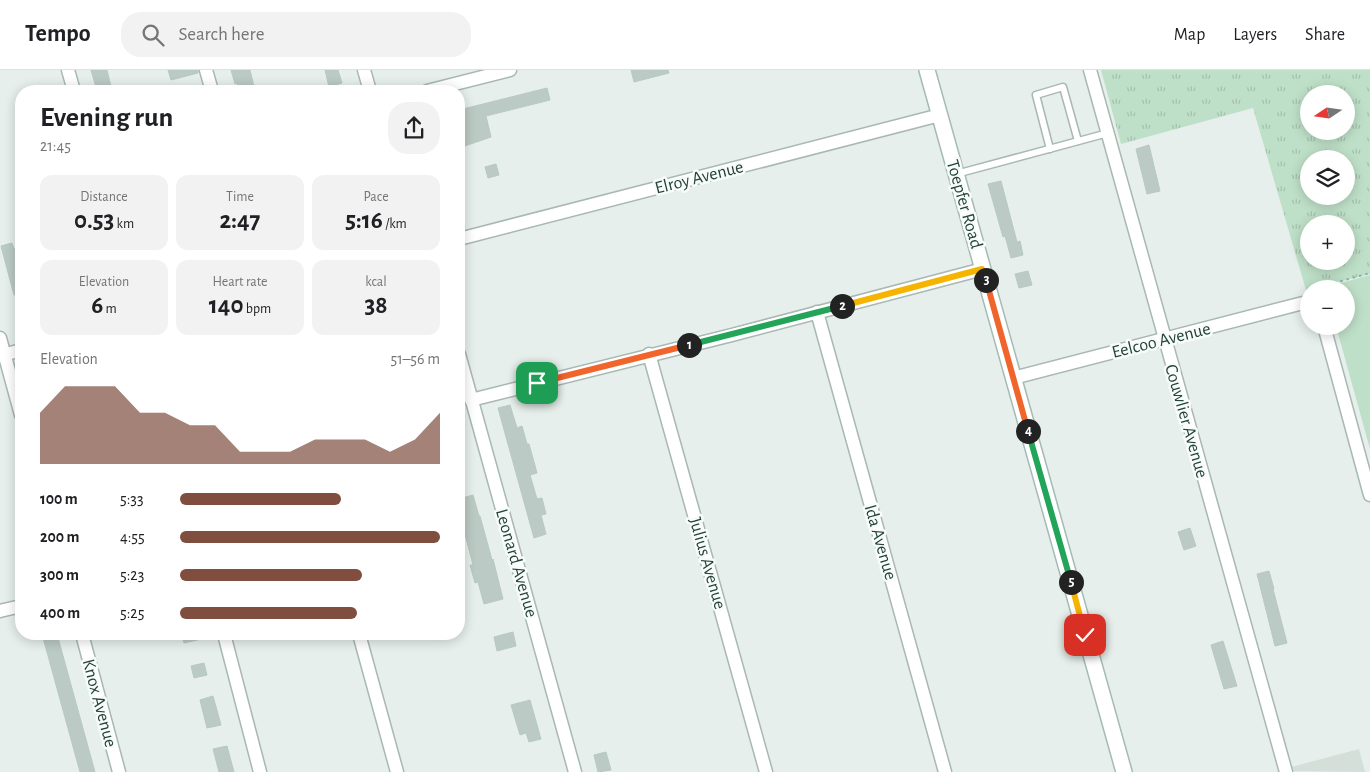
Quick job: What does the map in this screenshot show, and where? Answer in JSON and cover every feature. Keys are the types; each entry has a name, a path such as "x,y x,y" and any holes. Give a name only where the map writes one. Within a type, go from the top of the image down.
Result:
{"street":[{"path":"68,70 72,85"},
{"path":"206,70 210,85"},
{"path":"364,70 368,85"},
{"path":"451,85 510,70"},
{"name":"Toepfer Road","path":"927,70 1124,772"},
{"name":"Couwlier Avenue","path":"1090,70 1286,772"},
{"name":"Elroy Avenue","path":"465,237 940,115"},
{"path":"471,400 982,269"},
{"name":"Eelcoo Avenue","path":"1013,378 1300,304"},
{"name":"Ida Avenue","path":"817,312 945,772"},
{"path":"1326,335 1370,495"},
{"path":"0,338 2,355 15,396"},
{"path":"2,355 15,352"},
{"name":"Julius Avenue","path":"650,354 766,772"},
{"name":"Leonard Avenue","path":"465,377 575,772"},
{"path":"0,611 15,607"},
{"name":"Knox Avenue","path":"84,640 119,772"},
{"path":"226,640 260,772"},
{"path":"361,640 397,772"}],"lane":[{"path":"1050,149 1036,95 1063,86 1078,142"},
{"path":"956,174 1108,133"}],"path":[{"path":"1342,280 1370,273"}],"shaded area":[{"path":"1359,749 1365,772 1276,771"}],"green space":[{"path":"1101,70 1370,70 1370,274 1346,280 1303,280 1300,270 1355,270 1355,215 1300,215 1300,269 1253,108 1121,144"},
{"path":"1370,275 1370,449 1338,335 1355,335 1355,280 1352,280"}],"building":[{"path":"91,70 107,70 111,85 95,85"},
{"path":"168,70 198,70 198,73 171,80"},
{"path":"231,70 250,70 254,85 235,84"},
{"path":"325,70 338,70 342,83 329,85"},
{"path":"631,70 668,70 669,73 634,82"},
{"path":"547,88 550,100 486,116 491,137 465,146 465,108"},
{"path":"1149,145 1160,191 1147,194 1136,149"},
{"path":"496,164 499,175 488,178 485,167"},
{"path":"1001,181 1017,242 1020,241 1023,255 1011,258 988,184"},
{"path":"12,243 15,249 14,295 1,246"},
{"path":"1028,271 1032,285 1019,288 1015,274"},
{"path":"510,405 517,428 522,426 527,444 529,444 537,473 530,475 537,499 542,498 546,514 541,515 546,534 534,538 498,408"},
{"path":"473,495 503,599 484,604 478,582 475,583 470,565 473,565 465,534 465,497"},
{"path":"1190,528 1196,546 1184,550 1178,532"},
{"path":"1269,571 1287,643 1275,646 1257,574"},
{"path":"513,632 516,646 497,651 494,637"},
{"path":"44,640 59,640 95,772 80,772"},
{"path":"183,640 197,640 184,643"},
{"path":"1223,641 1237,686 1224,689 1211,645"},
{"path":"204,663 207,675 194,678 191,666"},
{"path":"213,696 221,725 207,728 200,700"},
{"path":"530,700 541,739 529,742 526,733 520,735 511,705"},
{"path":"227,746 234,772 219,772 213,749"},
{"path":"606,752 611,770 598,772 594,755"}],"route":[{"path":"537,383 982,269 1050,505 1085,635"}]}
